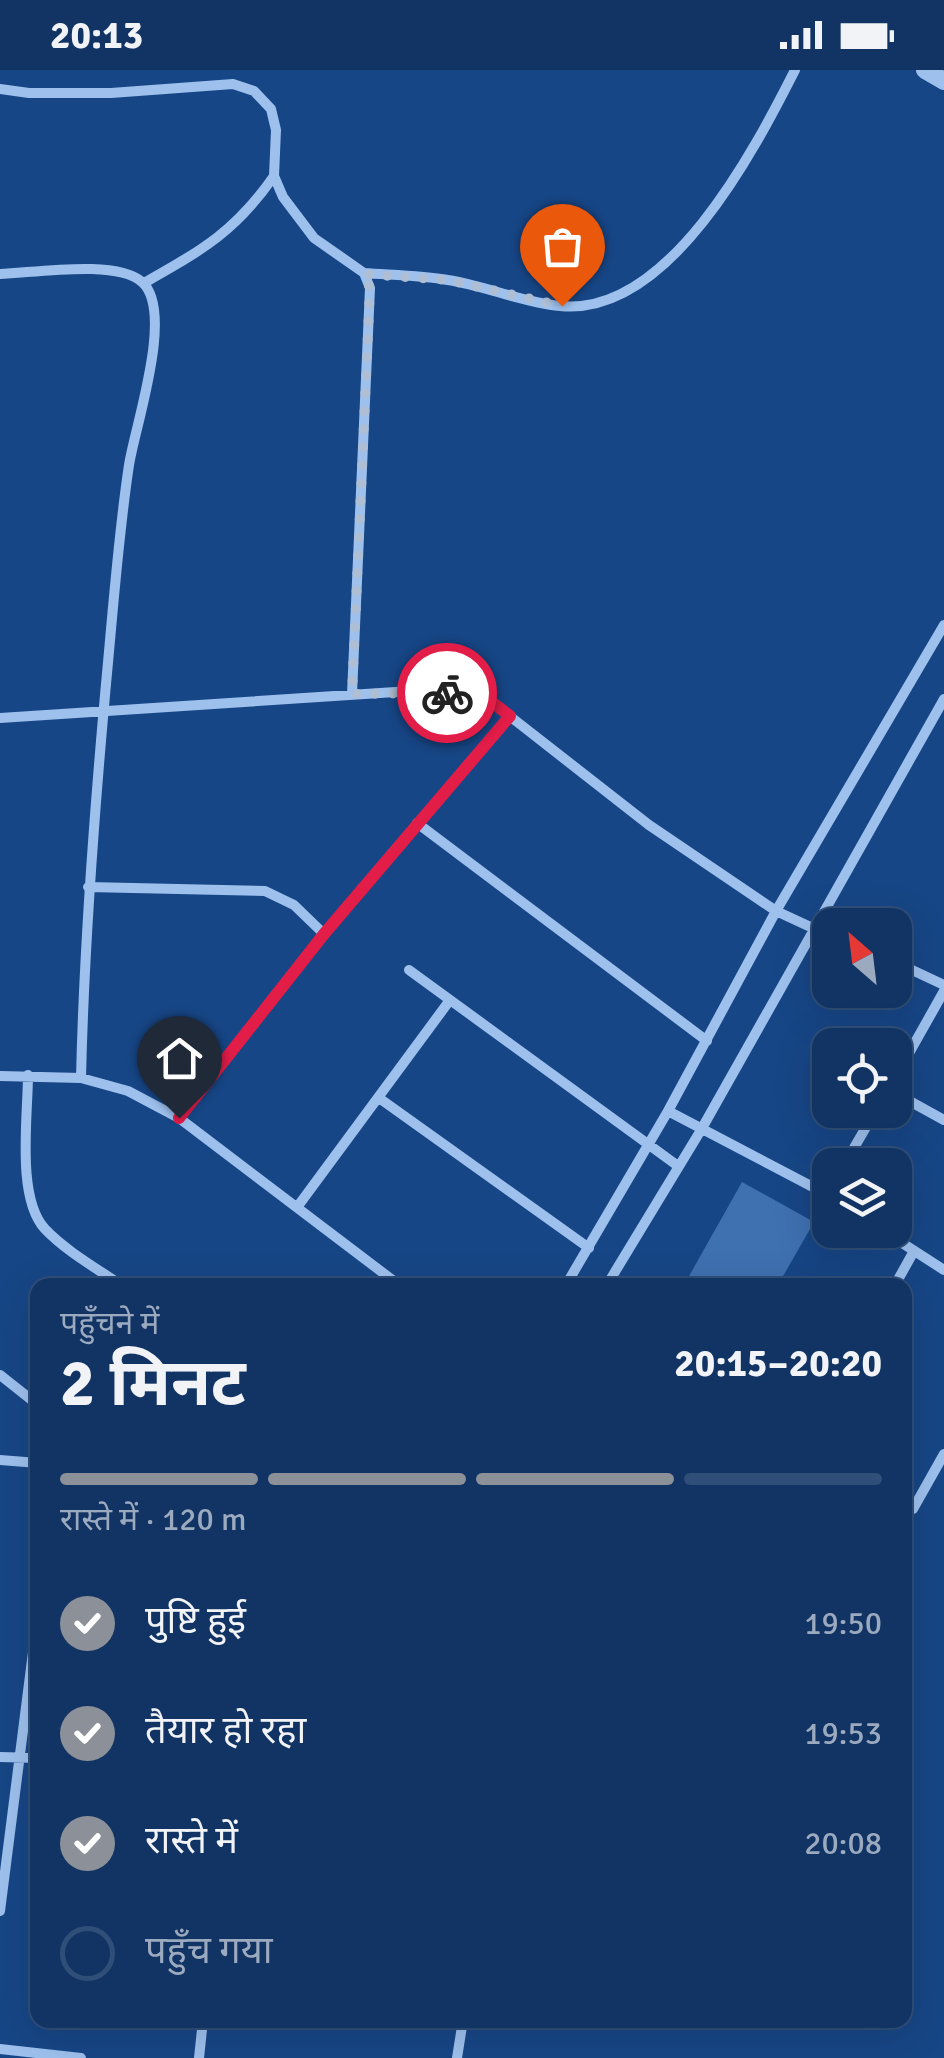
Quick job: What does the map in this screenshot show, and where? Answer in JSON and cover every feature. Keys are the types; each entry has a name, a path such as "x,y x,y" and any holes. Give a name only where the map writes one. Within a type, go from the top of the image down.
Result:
{"street":[{"path":"364,274 448,280 562,306 606,302 637,285 674,252 721,198 760,139 795,70"},
{"path":"0,90 111,93 233,84 254,91 270,109 276,130 274,176 282,198 314,238 364,274 370,288 352,694"},
{"path":"144,283 224,235 252,208 274,176"},
{"path":"0,274 126,272 144,283 154,305 153,352 122,512 88,886 81,1078"},
{"path":"570,1278 668,1112 776,911 944,624"},
{"path":"0,718 426,690 484,696 649,825 776,911 812,928"},
{"path":"828,908 944,700"},
{"path":"179,1118 324,934 510,716"},
{"path":"417,823 707,1042"},
{"path":"88,886 264,891 294,905 324,934"},
{"path":"611,1278 812,937"},
{"path":"409,970 678,1166"},
{"path":"912,971 944,988 912,1047"},
{"path":"298,1206 450,1000"},
{"path":"28,1075 27,1175 42,1226 111,1278"},
{"path":"0,1076 81,1078 128,1091 179,1118 390,1278"},
{"path":"378,1098 589,1248"},
{"path":"912,1102 944,1120"},
{"path":"668,1112 812,1185"},
{"path":"909,1248 944,1270"},
{"path":"899,1278 914,1251"},
{"path":"0,1375 30,1399"},
{"path":"913,1509 944,1454"},
{"path":"0,1460 30,1462"},
{"path":"0,1911 30,1674"},
{"path":"0,1757 30,1758"},
{"path":"199,2058 202,2028"},
{"path":"457,2058 462,2028"},
{"path":"0,2049 81,2058"}],"building":[{"path":"742,1182 812,1221 782,1278 688,1278"}],"way so far":[{"path":"447,693 426,690 352,694 370,288 364,274 448,280 562,306"}],"route":[{"path":"179,1118 324,934 510,716 484,696 447,693"}]}
